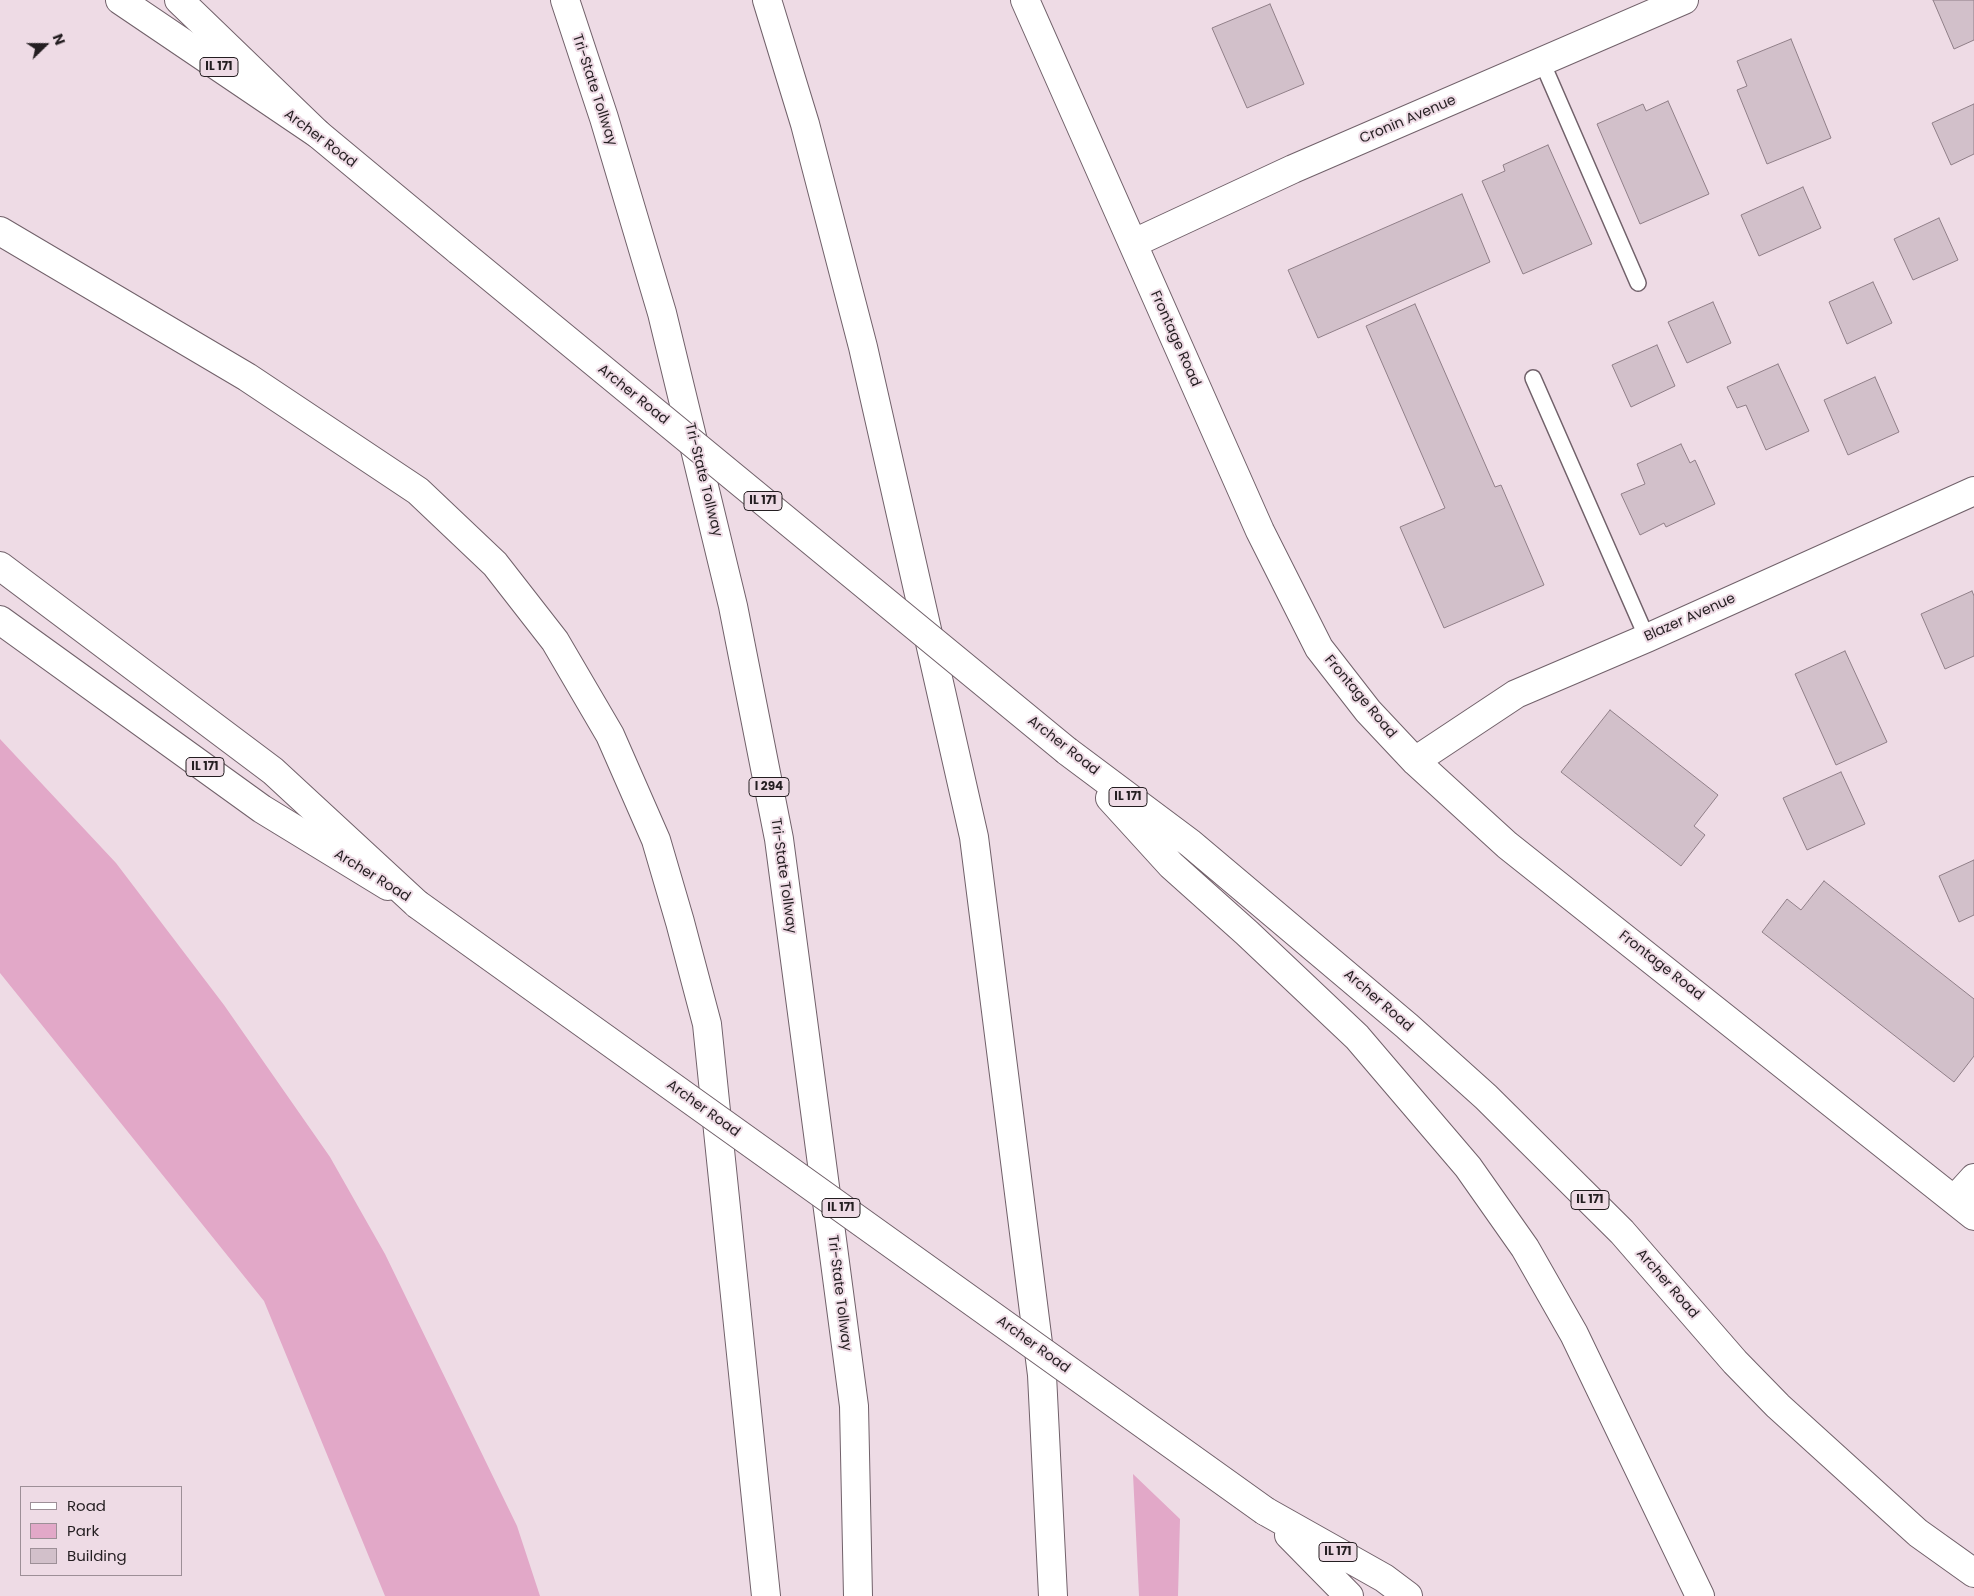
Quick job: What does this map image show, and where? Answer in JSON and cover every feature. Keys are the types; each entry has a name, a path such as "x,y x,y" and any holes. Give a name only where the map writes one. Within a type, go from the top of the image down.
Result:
{"main road":[{"name":"Archer Road","path":"120,0 318,134 1067,751 1190,843 1407,1026 1486,1097 1622,1232 1734,1362 1778,1406 1918,1533 1974,1574"},
{"path":"179,0 318,134"},
{"name":"Tri-State Tollway","path":"565,0 604,118 662,313 734,606 780,839 854,1406 858,1596"},
{"path":"767,0 805,124 863,347 974,837 1042,1375 1053,1596"},
{"name":"Frontage Road","path":"1026,0 1260,531 1319,648 1368,711 1415,761 1507,845 1910,1163 1964,1208"},
{"name":"Cronin Avenue","path":"1134,243 1293,169 1684,0"},
{"path":"0,231 247,377 418,491 501,572 555,641 610,735 656,840 707,1024 766,1596"},
{"name":"Blazer Avenue","path":"1415,761 1516,694 1647,638 1974,490"},
{"path":"0,566 273,771 417,904"},
{"name":"Archer Road","path":"0,620 262,809 417,904 1265,1511 1384,1578 1408,1596"},
{"path":"1067,751 1171,865 1247,933 1357,1037 1468,1168 1525,1248 1574,1334 1700,1596"},
{"path":"1964,1208 1974,1178"},
{"path":"1265,1511 1349,1596"}],"lane":[{"path":"1542,62 1638,283"},
{"path":"1533,378 1647,638"}],"green space":[{"path":"0,739 116,863 224,1005 330,1157 385,1254 517,1526 540,1596 385,1596 264,1301 0,973"},
{"path":"1133,1474 1180,1519 1178,1596 1139,1596"}],"building":[{"path":"1933,0 1974,0 1974,40 1954,49"},
{"path":"1270,4 1304,84 1247,108 1212,28"},
{"path":"1791,39 1831,138 1767,164 1737,90 1747,86 1737,61"},
{"path":"1668,101 1709,194 1640,224 1597,124 1643,104 1646,111"},
{"path":"1974,104 1974,154 1951,165 1932,123"},
{"path":"1548,145 1592,244 1523,274 1482,181 1505,171 1503,165"},
{"path":"1803,187 1821,228 1759,256 1741,215"},
{"path":"1462,194 1490,262 1318,338 1288,270"},
{"path":"1939,218 1958,260 1913,280 1894,239"},
{"path":"1873,282 1892,323 1847,344 1829,302"},
{"path":"1713,302 1731,343 1687,363 1668,322"},
{"path":"1415,304 1495,487 1501,485 1544,585 1444,628 1400,527 1445,508 1366,326"},
{"path":"1657,345 1675,386 1631,407 1612,365"},
{"path":"1778,364 1809,431 1766,450 1746,405 1737,408 1727,387"},
{"path":"1875,377 1899,432 1848,455 1824,400"},
{"path":"1681,444 1690,463 1695,460 1715,504 1666,527 1664,523 1640,535 1621,494 1645,484 1637,464"},
{"path":"1972,591 1974,596 1974,656 1945,669 1921,614"},
{"path":"1845,651 1887,742 1836,765 1795,674"},
{"path":"1610,710 1718,795 1694,826 1705,835 1681,866 1561,772"},
{"path":"1841,772 1865,824 1807,850 1783,798"},
{"path":"1974,860 1974,915 1959,922 1939,876"},
{"path":"1824,881 1974,999 1974,1056 1954,1082 1762,932 1787,899 1801,910"}]}
